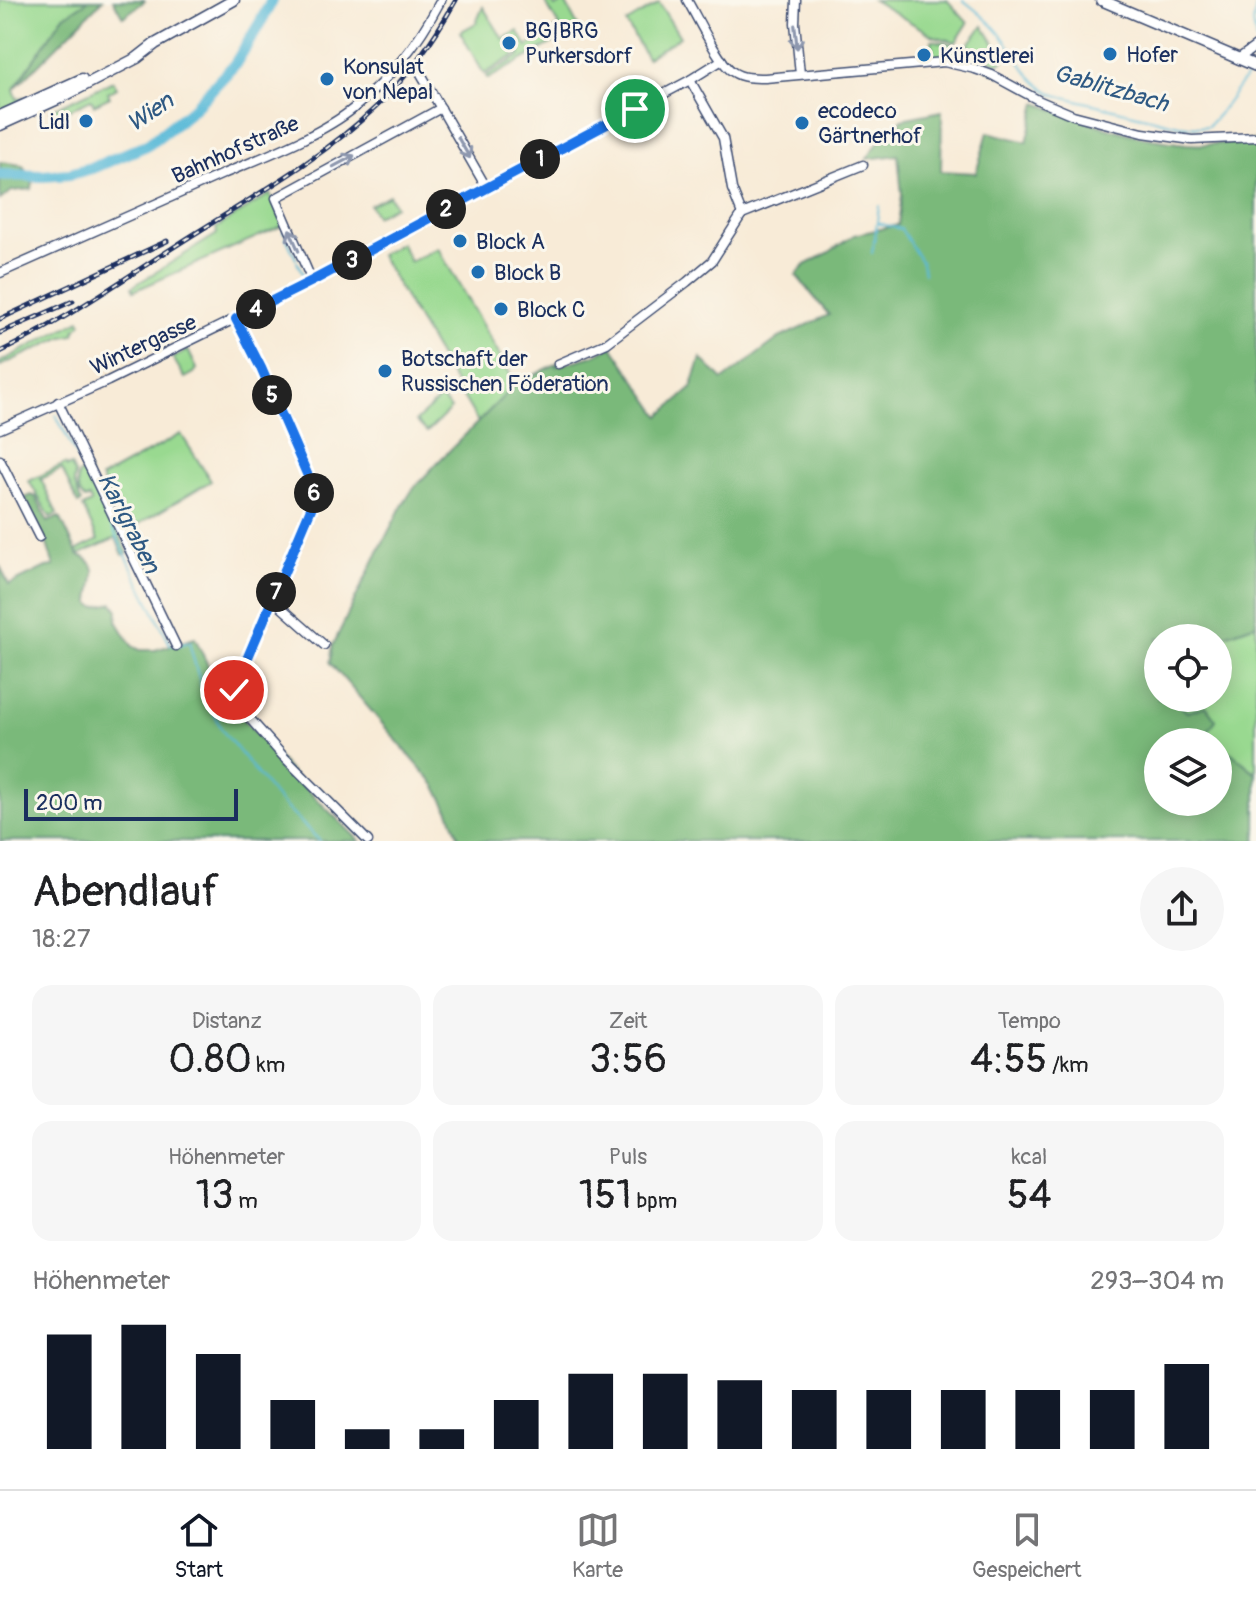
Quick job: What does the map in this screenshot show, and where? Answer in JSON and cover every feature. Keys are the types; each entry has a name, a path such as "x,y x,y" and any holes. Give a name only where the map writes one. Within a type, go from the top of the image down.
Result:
{"main road":[{"path":"203,18 223,0"},
{"path":"0,116 155,44 234,0"},
{"path":"1101,0 1247,62"},
{"path":"0,125 137,58 155,44"}],"street":[{"name":"Bahnhofstraße","path":"0,273 328,126 352,109 401,64 441,0"},
{"path":"687,0 722,60 732,71 748,77 944,62 992,75 1073,115 1134,131 1192,140 1256,137"},
{"path":"796,0 800,74"},
{"path":"1247,62 1253,49"},
{"name":"Wintergasse","path":"0,429 108,381 312,281 690,80 722,60"},
{"path":"420,72 486,187"},
{"path":"690,80 723,138 732,189 742,214"},
{"path":"312,281 276,198 441,108"},
{"path":"558,364 607,343 687,282 712,261 742,214 863,165"},
{"path":"236,319 261,368 314,490 315,499 234,690 234,701 283,756 368,841"},
{"path":"58,402 176,646"},
{"path":"0,460 39,537"},
{"path":"273,600 324,645"}],"green space":[{"path":"0,0 89,0 63,17 14,89 17,99 24,97 24,100 0,110"},
{"path":"89,0 103,0 14,89 63,17"},
{"path":"113,0 144,0 145,1 123,17"},
{"path":"544,0 551,0 555,7 565,2 579,28 488,79 486,76 521,55 519,53 484,74 460,32 476,23 483,7 503,39 518,31 527,46 559,26"},
{"path":"873,0 947,0 968,23 956,42 934,36"},
{"path":"659,3 680,37 647,58 626,23"},
{"path":"983,26 1004,59 998,64 968,45"},
{"path":"932,40 973,53 995,67 993,72 989,70 991,66 957,54 954,59 933,59"},
{"path":"113,81 117,88 108,93 110,97 94,105 91,99 54,117 51,110"},
{"path":"1037,103 1111,129 1168,142 1204,144 1256,140 1256,624 1232,633 1232,624 1144,624 1144,712 1210,712 1216,720 1210,728 1144,728 1144,816 1232,816 1232,753 1256,773 1256,841 460,841 435,785 330,663 333,645 399,511 413,489 516,384 560,362 557,366 593,356 612,346 660,416 691,389 701,358 723,380 779,338 829,315 796,275 805,265 854,235 898,225 902,195 898,155 867,159 880,140 902,119 942,111 941,171 976,173 988,132 1027,142"},
{"path":"0,162 22,165 33,179 32,189 12,191 0,200"},
{"path":"270,194 284,225 134,291 132,287 217,234 216,228"},
{"path":"389,195 395,206 376,216 370,205"},
{"path":"401,243 410,262 438,248 516,384 478,422 380,255"},
{"path":"80,320 82,323 74,335 63,337 0,366 0,362"},
{"path":"188,350 197,369 185,378 173,358"},
{"path":"441,398 451,409 427,432 416,421"},
{"path":"181,434 211,481 127,531 101,478"},
{"path":"65,464 67,467 71,465 75,474 74,483 81,502 78,504 62,469 41,479 57,514 50,517 29,481"},
{"path":"88,470 88,477 105,504 128,553 123,555 116,538 78,555 76,551 98,540 83,507 91,501 82,497 78,485 78,475"},
{"path":"31,495 36,497 48,522 61,519 78,555 91,563 94,575 90,603 95,607 113,603 118,610 117,621 132,646 140,650 155,650 195,638 222,695 305,788 360,841 0,841 0,566 9,585 54,566 45,538 25,498"},
{"path":"1256,624 1256,773 1232,754 1232,728 1201,728 1186,712 1232,712 1232,633"}],"waterway":[{"name":"Wien","path":"0,175 70,174 149,144 192,110 235,64 272,0"},
{"name":"Gablitzbach","path":"963,0 992,25 1031,77 1046,90 1179,125 1208,126 1253,67"},
{"path":"1256,7 1253,23 1256,41"},
{"path":"879,206 877,223 901,229 922,263 924,273"},
{"path":"872,253 877,223"},
{"path":"286,237 296,259"},
{"path":"297,262 304,276"},
{"name":"Karlgraben","path":"56,415 173,645"},
{"name":"Karlgraben","path":"179,645 191,643 202,689 222,730 278,800 320,841"}],"railway":[{"path":"0,352 90,301 330,146 399,83 430,43 456,0"},
{"path":"0,319 167,241"},
{"path":"0,333 73,301"}],"place":[{"name":"BG|BRG Purkersdorf","path":"509,43"},
{"name":"Hofer","path":"1110,54"},
{"name":"Künstlerei","path":"924,55"},
{"name":"Konsulat von Nepal","path":"327,79"},
{"name":"Lidl","path":"86,121"},
{"name":"ecodeco Gärtnerhof","path":"802,123"},
{"name":"Block A","path":"460,241"},
{"name":"Block B","path":"478,272"},
{"name":"Block C","path":"501,309"},
{"name":"Botschaft der Russischen Föderation","path":"385,371"}],"route":[{"path":"234,690 315,499 314,490 261,368 236,319 635,109"}]}
